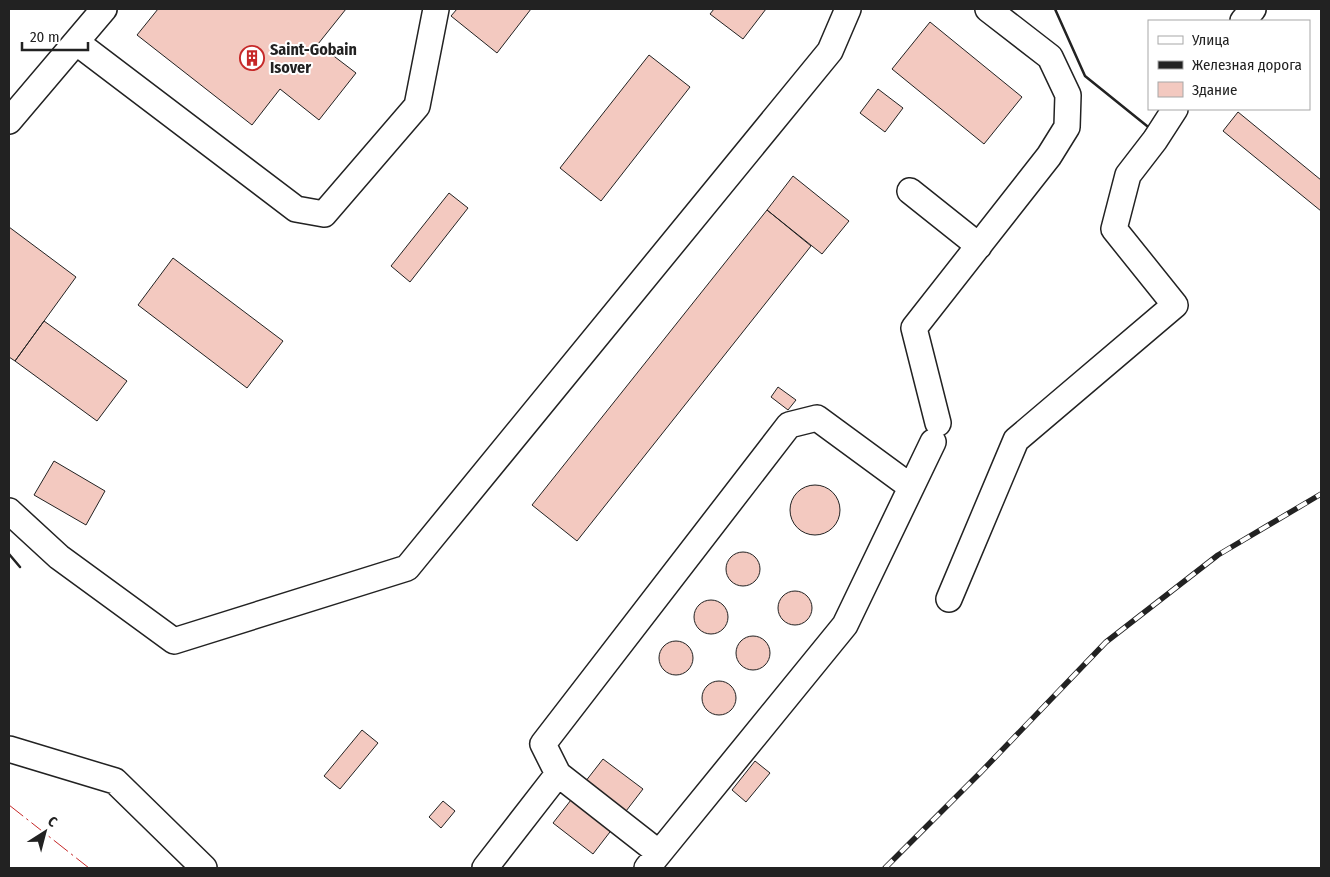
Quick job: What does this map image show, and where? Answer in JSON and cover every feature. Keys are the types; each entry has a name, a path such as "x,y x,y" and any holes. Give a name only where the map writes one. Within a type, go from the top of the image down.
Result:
{"lane":[{"path":"9,120 104,9"},
{"path":"76,42 296,209 324,214 417,106 436,9"},
{"path":"9,511 59,556 174,641 407,568 830,52 848,9"},
{"path":"912,488 817,418 789,425 543,744 558,774 653,861 845,625 912,488 936,433 914,328 1049,156 1067,127 1068,95 1050,57 988,9"},
{"path":"1244,20 1253,9"},
{"path":"948,600 1016,440 1175,305 1114,229 1128,175 1155,140 1174,110"},
{"path":"910,191 978,246"},
{"path":"9,749 116,781 204,868"},
{"path":"485,868 558,774"}],"building":[{"name":"Saint-Gobain Isover","path":"158,9 346,9 318,44 356,73 319,120 280,89 252,125 137,35"},
{"path":"457,9 531,9 497,53 451,16"},
{"path":"714,9 766,9 743,39 710,14"},
{"path":"930,22 1022,97 984,144 892,69"},
{"path":"649,55 690,87 601,201 560,168"},
{"path":"878,89 903,108 885,132 860,113"},
{"path":"1238,112 1321,180 1321,211 1223,131"},
{"path":"793,176 849,221 822,254 767,210"},
{"path":"449,193 468,208 410,282 391,266"},
{"path":"767,210 811,246 577,541 532,505"},
{"path":"9,227 76,277 15,361 9,357"},
{"path":"173,258 283,341 247,388 138,305"},
{"path":"44,321 127,381 97,421 15,361"},
{"path":"778,387 796,400 788,410 771,397"},
{"path":"54,461 105,491 86,525 34,495"},
{"path":"810,485 820,485 833,492 840,505 840,515 833,528 820,535 810,535 801,531 794,524 790,515 790,505 794,496 801,489"},
{"path":"743,552 755,557 760,569 755,581 743,586 731,581 726,569 731,557"},
{"path":"795,591 807,596 812,608 807,620 795,625 783,620 778,608 783,596"},
{"path":"711,600 718,601 723,605 727,610 727,624 723,629 718,633 711,634 704,633 699,629 695,624 694,617 695,610 699,605 704,601"},
{"path":"753,636 765,641 770,653 765,665 753,670 741,665 736,653 741,641"},
{"path":"676,641 683,642 688,646 692,651 692,665 688,670 683,674 676,675 669,674 664,670 660,665 659,658 660,651 664,646 669,642"},
{"path":"719,681 731,686 736,698 731,710 719,715 707,710 702,698 707,686"},
{"path":"362,730 378,743 340,789 324,776"},
{"path":"603,759 643,789 593,854 553,823"},
{"path":"755,761 770,773 746,802 732,790"},
{"path":"443,801 455,811 441,828 429,817"}],"railway":[{"path":"885,868 981,772 1106,642 1218,555 1321,494"}],"wall":[{"path":"1055,9 1085,76 1147,126"},
{"path":"9,554 20,567"}],"power":[{"path":"9,805 89,868"}],"place":[{"name":"Saint-Gobain Isover","path":"252,58"}]}
